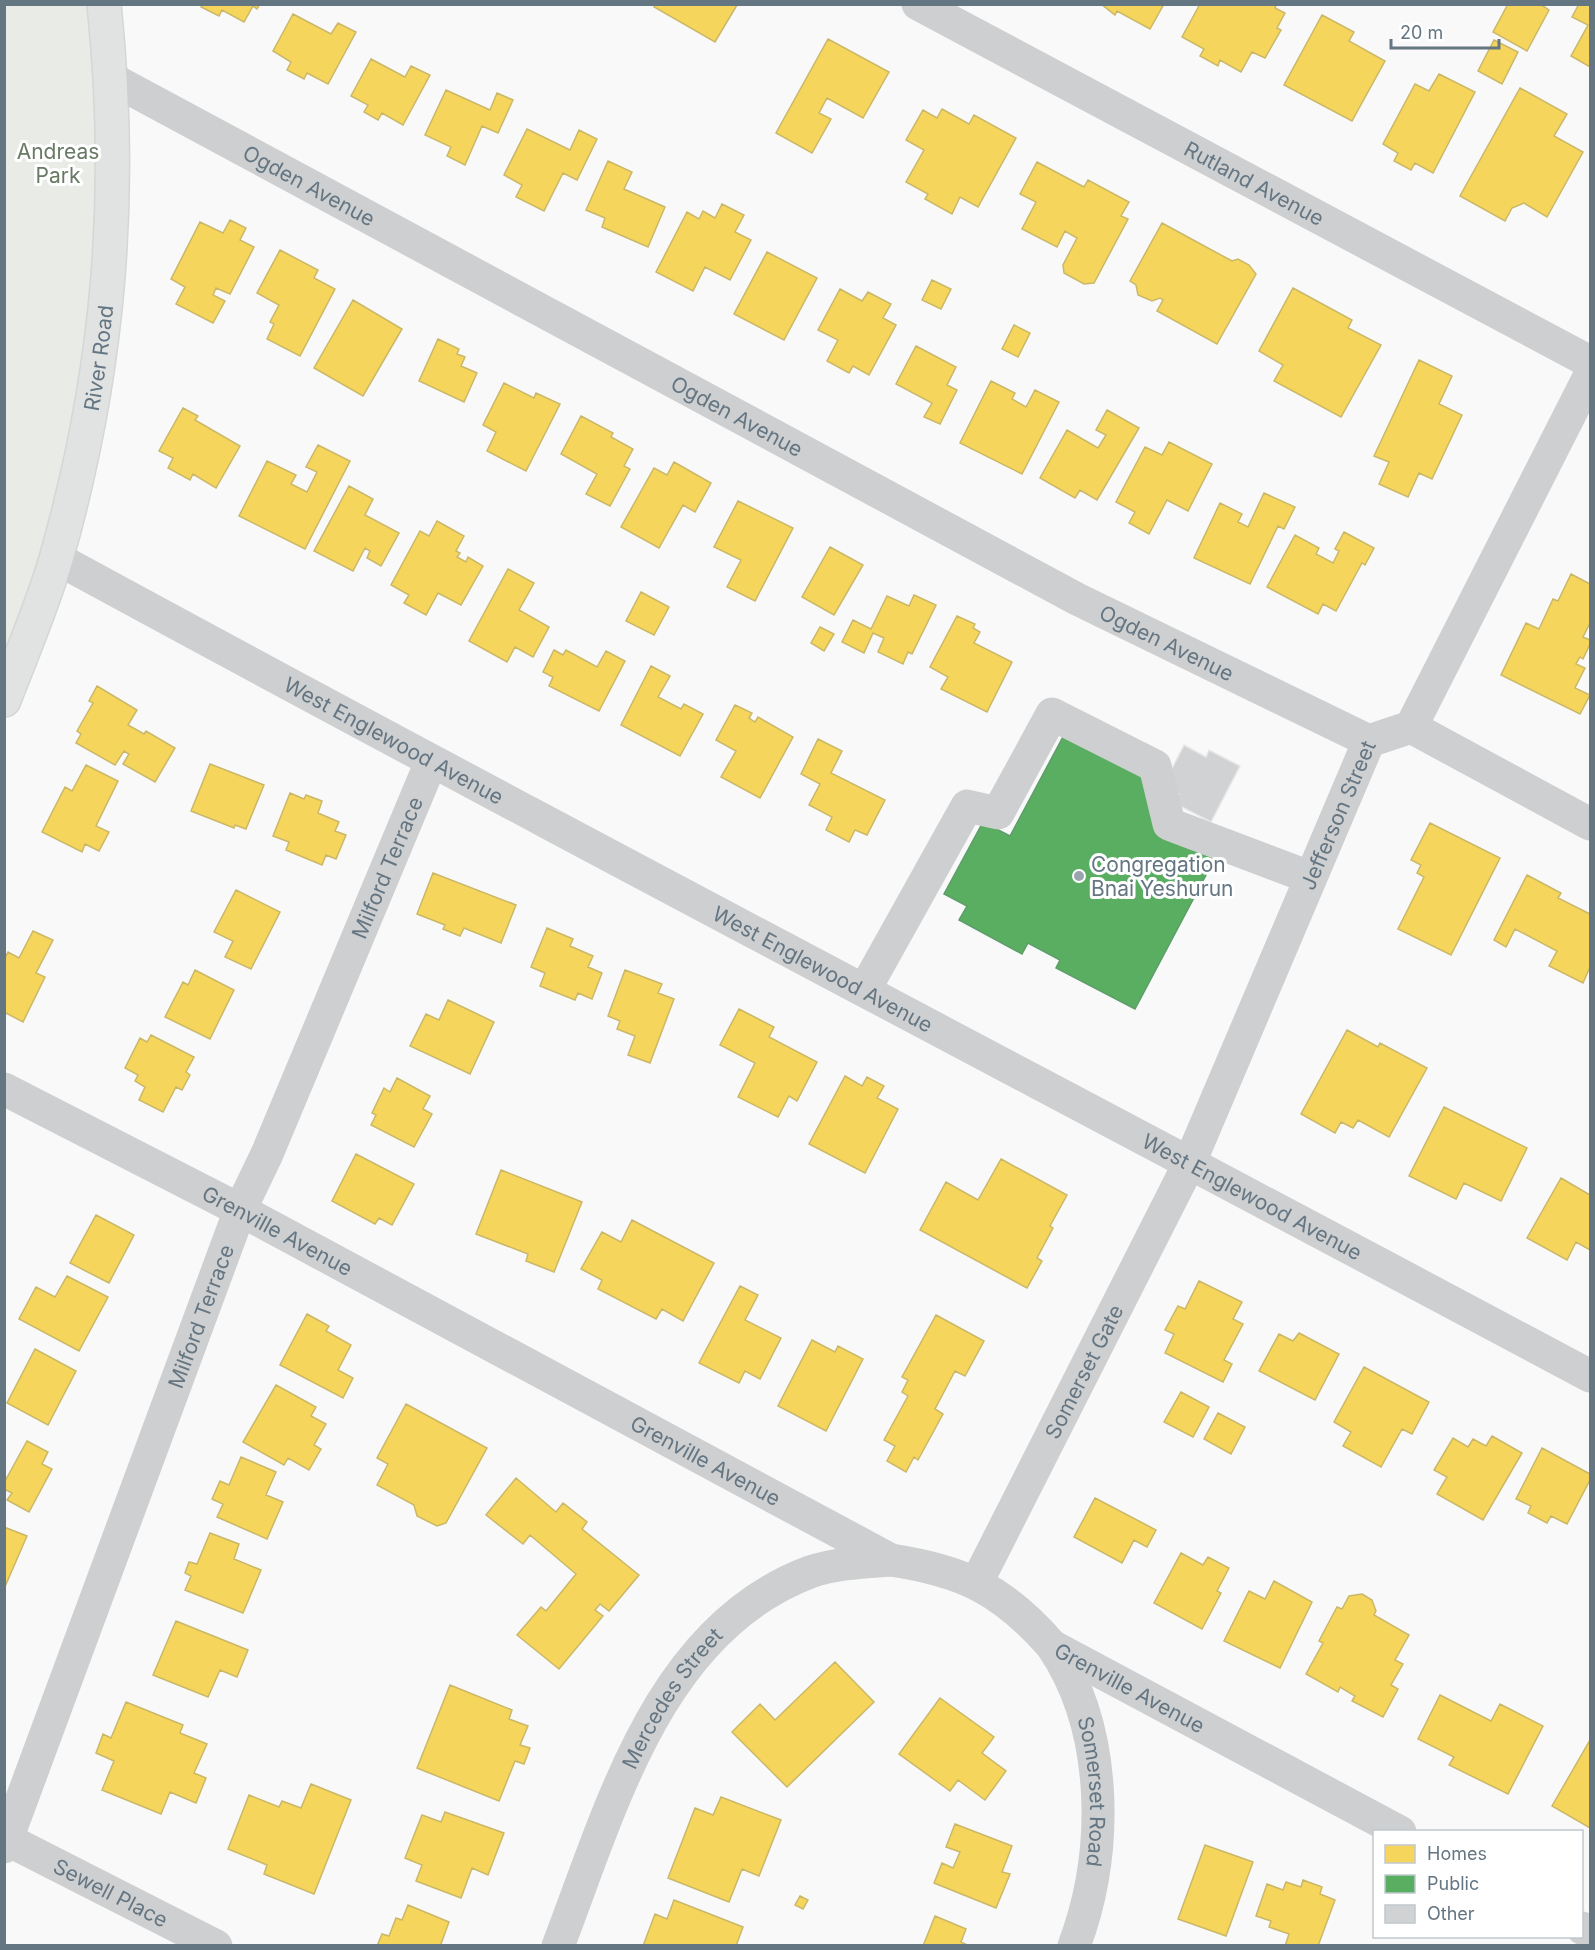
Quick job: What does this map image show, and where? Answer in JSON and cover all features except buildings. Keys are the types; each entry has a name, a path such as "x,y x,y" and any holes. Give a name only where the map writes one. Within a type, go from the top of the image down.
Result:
{"main road":[{"name":"River Road","path":"4,700 56,558 85,447 104,330 112,236 112,79 104,4"}],"street":[{"name":"Rutland Avenue","path":"918,4 1590,362"},
{"name":"Ogden Avenue","path":"112,79 1077,599 1369,741"},
{"path":"1590,375 1411,727 1590,824"},
{"name":"West Englewood Avenue","path":"56,558 431,762 865,989 1590,1376"},
{"path":"865,989 967,806 998,813 1052,714 1155,766 1169,824 1309,877"},
{"name":"Jefferson Street","path":"1190,1162 1309,877 1369,741 1411,727"},
{"name":"Milford Terrace","path":"6,1842 240,1210 267,1154 431,762"},
{"name":"Grenville Avenue","path":"4,1089 240,1210 891,1560 935,1567 977,1582 1025,1616 1052,1646 1396,1830"},
{"name":"Somerset Gate","path":"977,1582 1190,1162"},
{"name":"Mercedes Street","path":"558,1946 626,1771 648,1724 678,1676 721,1629 771,1591 811,1572 850,1563 891,1560"},
{"name":"Somerset Road","path":"1052,1646 1065,1665 1081,1702 1092,1743 1097,1809 1092,1874 1074,1946"},
{"name":"Sewell Place","path":"6,1842 216,1946"}],"green space":[{"name":"Andreas Park","path":"5,5 104,5 104,330 5,700"}],"place":[{"name":"Congregation Bnai Yeshurun","path":"1079,876"}]}
